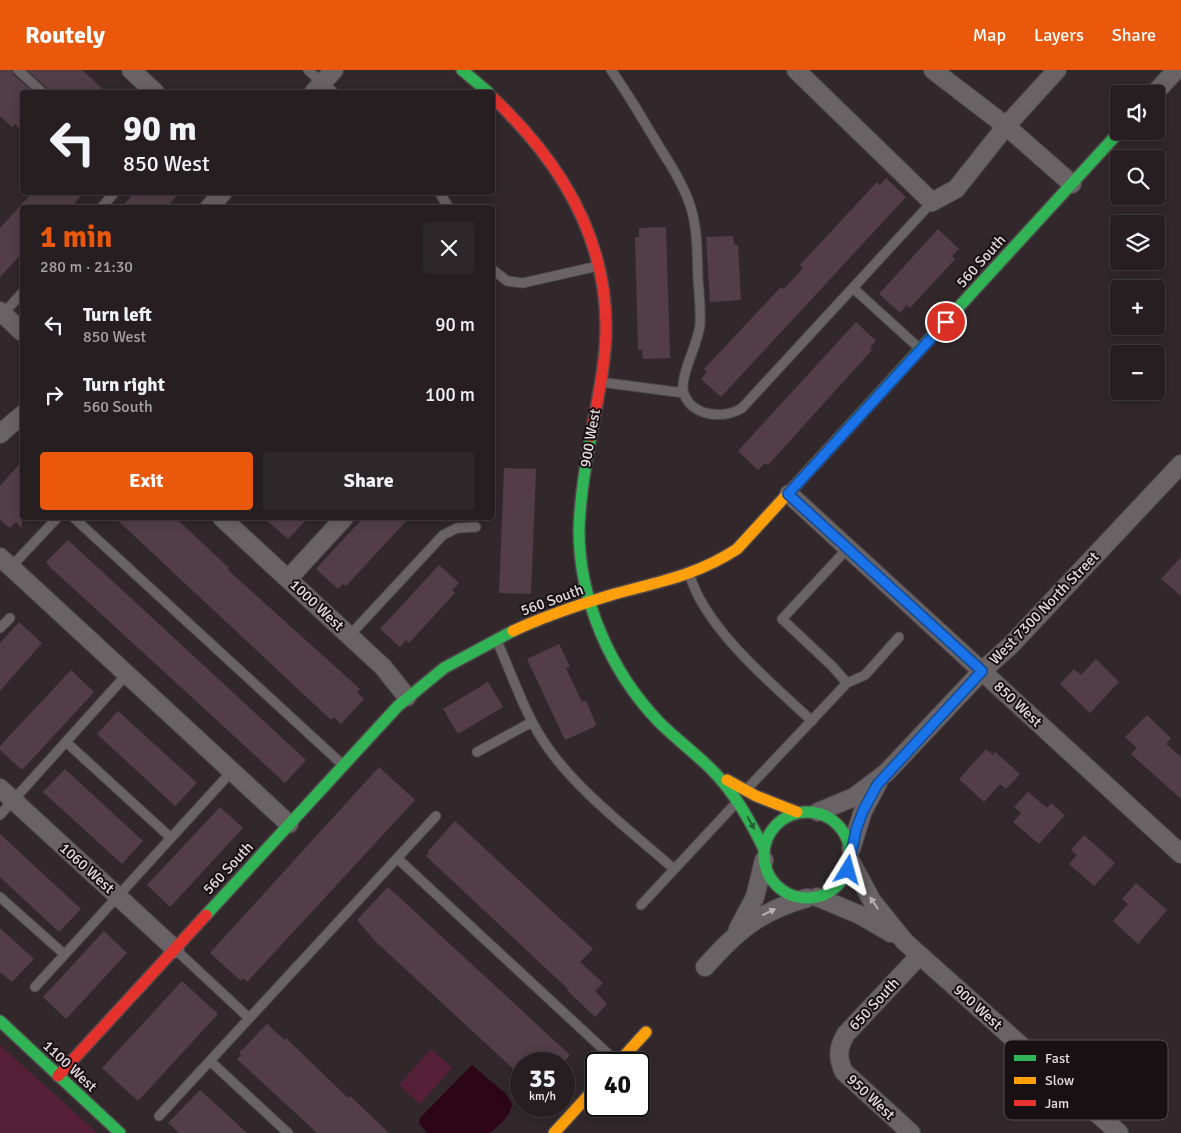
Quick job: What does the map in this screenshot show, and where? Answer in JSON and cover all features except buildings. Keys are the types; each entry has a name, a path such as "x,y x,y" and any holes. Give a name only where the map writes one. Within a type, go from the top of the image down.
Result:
{"street":[{"path":"131,70 153,90"},
{"path":"462,70 486,90"},
{"path":"796,70 932,202 956,189 1006,126 1057,70"},
{"path":"933,70 1006,126 1072,184"},
{"path":"1162,85 1176,70"},
{"name":"900 West","path":"495,100 533,135 562,176 583,218 598,266 606,325 600,382 582,486 579,516 580,545 591,602 602,636 638,696 666,728 713,771 738,801 755,828 764,855"},
{"name":"560 South","path":"58,1076 407,697 454,660 557,612 690,576 709,568 737,549 1112,140"},
{"path":"212,205 220,195"},
{"path":"2,313 20,330"},
{"path":"0,434 20,417"},
{"name":"West 7300 North Street","path":"818,812 854,796 886,772 982,671 1011,645 1181,464"},
{"name":"850 West","path":"788,494 1181,854"},
{"name":"1000 West","path":"224,520 350,635 392,676 407,697"},
{"path":"288,578 342,520"},
{"path":"5,562 289,824"},
{"name":"900 West","path":"713,771 746,791 797,812"},
{"name":"West 7300 North Street","path":"851,855 863,811 886,772"},
{"name":"1060 West","path":"0,788 174,949"},
{"path":"705,967 736,934 774,909 812,898 836,887 843,879 851,855 848,839 836,822 818,812 797,812 778,822 769,834 755,897 736,934"},
{"path":"764,855 766,870 778,887 787,893 812,898"},
{"name":"900 West","path":"851,855 872,901 904,942"},
{"name":"900 West","path":"812,898 860,915 904,942 1015,1040"},
{"name":"650 South","path":"839,1057 841,1041 846,1034 920,955"},
{"name":"1100 West","path":"0,1021 120,1133"},
{"path":"628,1052 646,1032"},
{"name":"950 West","path":"839,1057 844,1072 910,1133"},
{"path":"554,1133 585,1099"},
{"name":"900 West","path":"1104,1120 1119,1133"}],"lane":[{"path":"18,70 40,90"},
{"path":"308,70 326,84"},
{"path":"612,70 682,185 694,221 700,323 696,345 682,379 684,393 692,405 712,415 728,415 736,412 748,402 932,202"},
{"path":"104,205 112,195"},
{"path":"495,271 507,281 522,283 598,266"},
{"path":"853,288 920,349"},
{"path":"2,313 20,295"},
{"path":"600,382 684,393"},
{"path":"5,562 56,520"},
{"path":"76,520 343,765"},
{"path":"350,635 443,535 457,528 476,527"},
{"path":"847,684 832,666 782,619 848,548"},
{"path":"690,576 694,589 704,605 736,648 812,720"},
{"path":"0,628 10,618"},
{"path":"746,791 847,684 864,675 899,637"},
{"path":"496,639 532,722 552,754 577,782 674,869"},
{"path":"0,815 127,674"},
{"path":"476,752 532,722"},
{"path":"66,742 170,837"},
{"path":"35,987 232,771"},
{"path":"641,905 738,801"},
{"path":"159,1116 436,816"},
{"path":"397,858 606,1052"},
{"path":"0,897 64,954"},
{"path":"174,949 249,1018"},
{"path":"210,1061 288,1133"}],"shaded area":[{"path":"0,1045 97,1133 0,1133"},
{"path":"431,1049 452,1068 420,1104 399,1085"},
{"path":"472,1065 505,1093 510,1101 510,1110 507,1116 489,1133 427,1133 419,1123 420,1118"}],"traffic: fast":[{"path":"462,70 486,90"},
{"path":"838,439 1112,140"},
{"path":"591,436 580,506 580,556 585,582 601,634 626,681 659,722 706,764 728,788 764,849"},
{"path":"206,915 398,706 444,668 513,631"},
{"path":"799,812 815,812 824,815 838,824 847,838 850,855 847,872 838,886 824,895 815,898 799,898 783,891 771,879 764,863 764,847 771,831 783,819 799,812"},
{"path":"0,1021 120,1133"}],"traffic: slow":[{"path":"513,631 586,603 691,572 722,558 737,549 838,439"},
{"path":"727,780 756,796 797,812"},
{"path":"628,1052 646,1032"},
{"path":"554,1133 585,1099"}],"traffic: jam":[{"path":"495,100 516,121 557,172 587,230 597,261 604,293 606,341 591,436"},
{"path":"58,1076 206,915"}],"route":[{"path":"848,870 856,830 863,811 877,785 886,772 982,671 788,494 946,322"}]}
